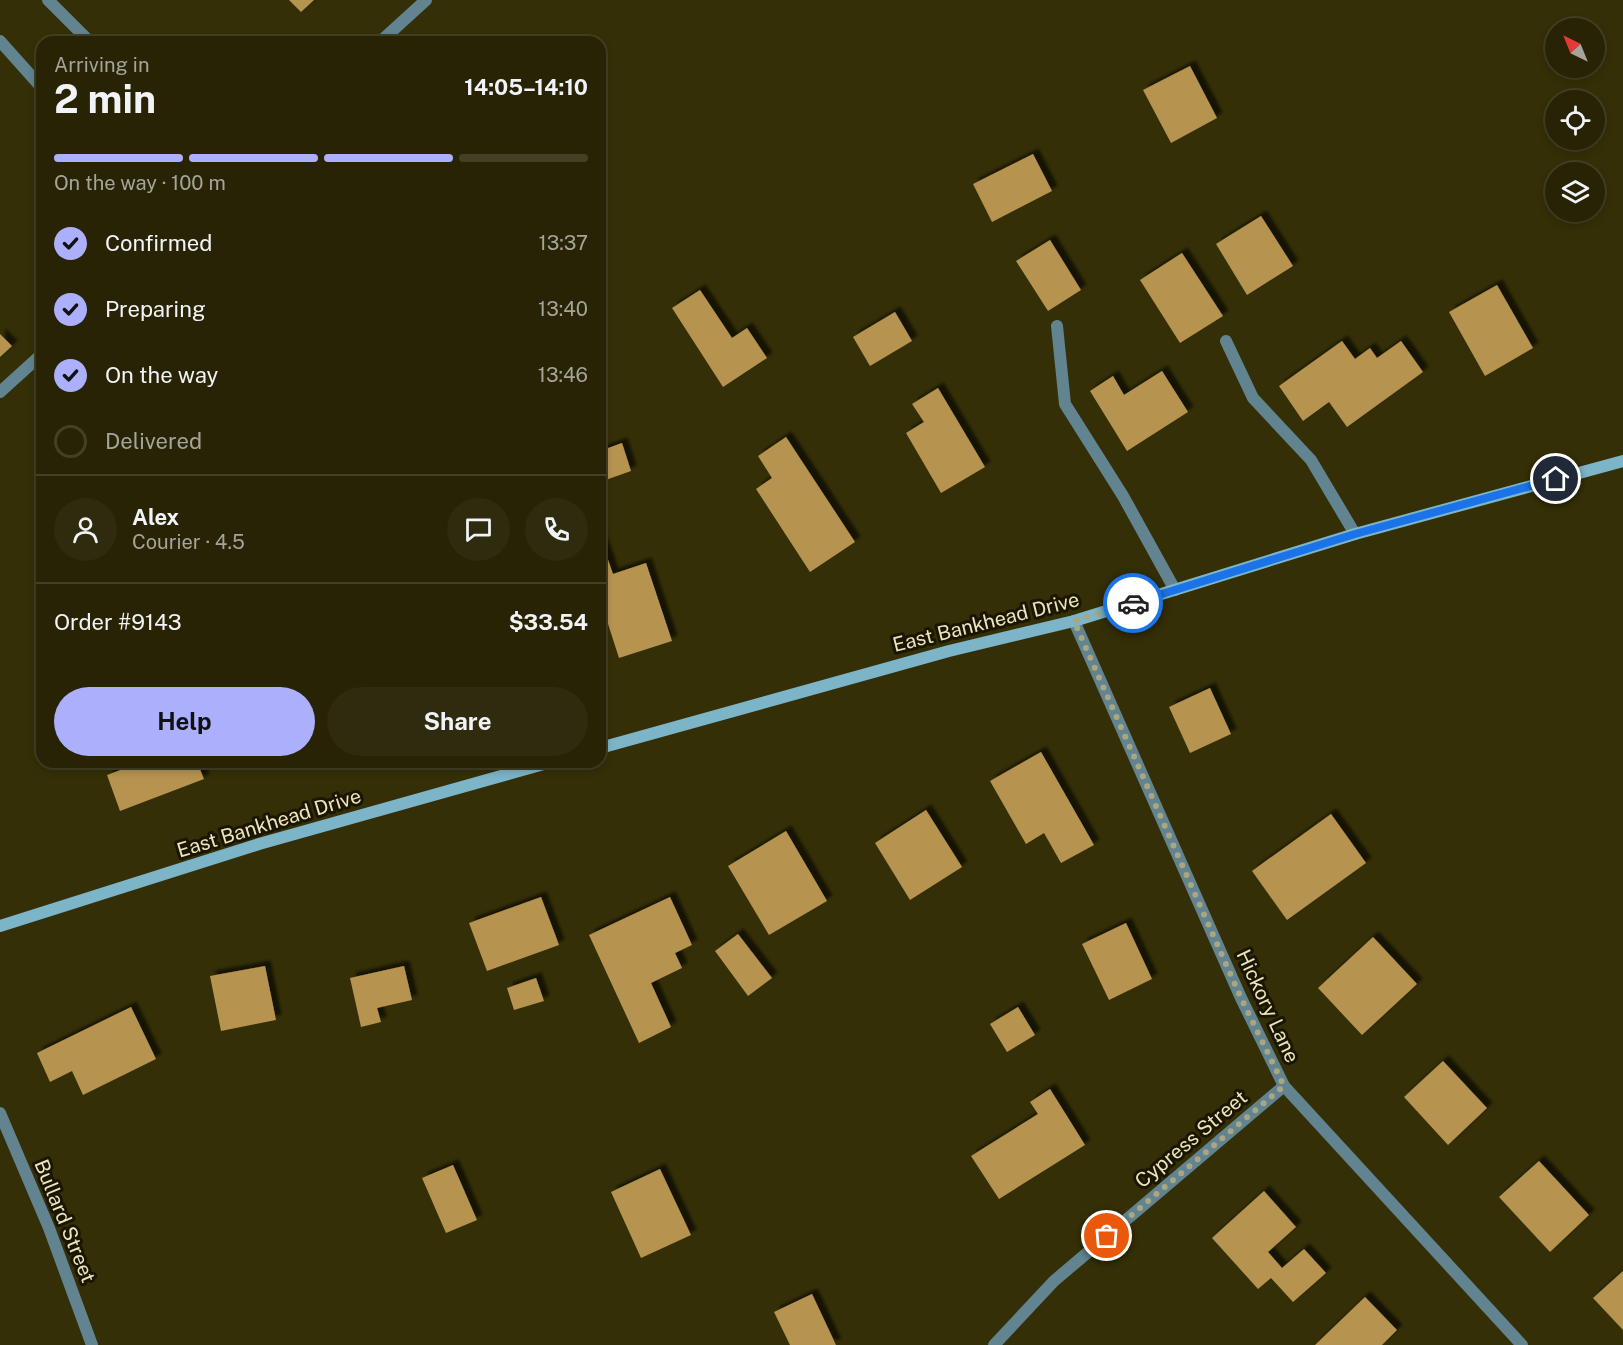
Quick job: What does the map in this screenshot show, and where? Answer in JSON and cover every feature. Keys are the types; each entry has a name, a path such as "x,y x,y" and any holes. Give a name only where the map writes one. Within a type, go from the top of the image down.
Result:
{"street":[{"path":"48,0 84,36"},
{"path":"387,36 426,0"},
{"path":"0,41 36,81"},
{"path":"1057,326 1065,404 1123,496 1175,590"},
{"path":"1226,341 1253,398 1311,460 1355,534"},
{"path":"0,393 36,360"},
{"name":"East Bankhead Drive","path":"606,746 949,651 1074,621 1355,534 1623,461"},
{"name":"Hickory Lane","path":"1074,621 1241,998 1284,1086 1522,1345"},
{"name":"East Bankhead Drive","path":"0,926 259,844 530,768"},
{"name":"Cypress Street","path":"994,1345 1054,1281 1284,1086"},
{"name":"Bullard Street","path":"0,1113 49,1228 92,1345"}],"building":[{"path":"289,0 314,0 301,12"},
{"path":"1190,66 1217,118 1171,143 1143,90"},
{"path":"1033,154 1052,191 992,222 973,184"},
{"path":"1261,216 1293,266 1247,295 1216,244"},
{"path":"1050,240 1081,290 1048,311 1016,261"},
{"path":"1182,253 1223,316 1180,343 1140,280"},
{"path":"1497,285 1533,348 1485,376 1449,312"},
{"path":"700,290 732,338 747,328 767,358 723,387 672,308"},
{"path":"895,312 912,341 870,366 853,337"},
{"path":"0,334 12,346 0,357"},
{"path":"1342,341 1355,359 1370,348 1377,358 1401,341 1423,372 1347,427 1329,402 1303,421 1279,386"},
{"path":"1162,371 1188,412 1127,451 1090,391 1113,376 1124,395"},
{"path":"938,388 985,467 941,493 906,433 924,422 912,404"},
{"path":"786,437 855,542 810,572 756,489 772,478 758,456"},
{"path":"622,443 631,471 606,480 606,449"},
{"path":"606,554 613,574 646,563 672,641 619,658 606,618"},
{"path":"1210,688 1231,734 1190,753 1169,707"},
{"path":"1041,752 1094,845 1061,863 1044,833 1026,844 990,781"},
{"path":"126,768 199,768 204,779 120,811 107,775"},
{"path":"926,810 962,867 910,900 875,843"},
{"path":"1331,814 1366,863 1287,920 1252,871"},
{"path":"786,831 827,901 769,935 728,866"},
{"path":"541,897 559,945 487,971 469,923"},
{"path":"670,897 692,945 675,953 682,968 651,983 671,1027 639,1043 589,935"},
{"path":"1126,923 1152,979 1109,1000 1082,944"},
{"path":"738,934 772,978 748,996 715,951"},
{"path":"1373,937 1417,984 1362,1035 1318,988"},
{"path":"265,966 276,1020 221,1031 210,976"},
{"path":"404,966 412,1000 377,1008 381,1022 361,1027 350,978"},
{"path":"536,978 544,1001 514,1010 507,988"},
{"path":"131,1007 156,1059 83,1095 72,1071 50,1082 37,1053"},
{"path":"1018,1007 1035,1035 1007,1052 990,1024"},
{"path":"1443,1061 1487,1108 1448,1145 1404,1097"},
{"path":"1050,1089 1085,1145 999,1199 971,1156 1038,1114 1030,1102"},
{"path":"1539,1161 1589,1215 1550,1252 1499,1197"},
{"path":"453,1165 477,1220 446,1233 422,1178"},
{"path":"660,1169 691,1235 641,1258 611,1192"},
{"path":"1264,1191 1296,1227 1268,1252 1282,1268 1304,1249 1326,1273 1293,1302 1271,1278 1258,1289 1212,1238"},
{"path":"1623,1271 1623,1330 1593,1298"},
{"path":"812,1294 836,1345 790,1345 774,1312"},
{"path":"1365,1297 1397,1330 1382,1345 1315,1345"}],"way so far":[{"path":"1107,1236 1284,1086 1241,998 1074,621 1133,603"}],"route":[{"path":"1133,603 1355,534 1556,479"}]}
